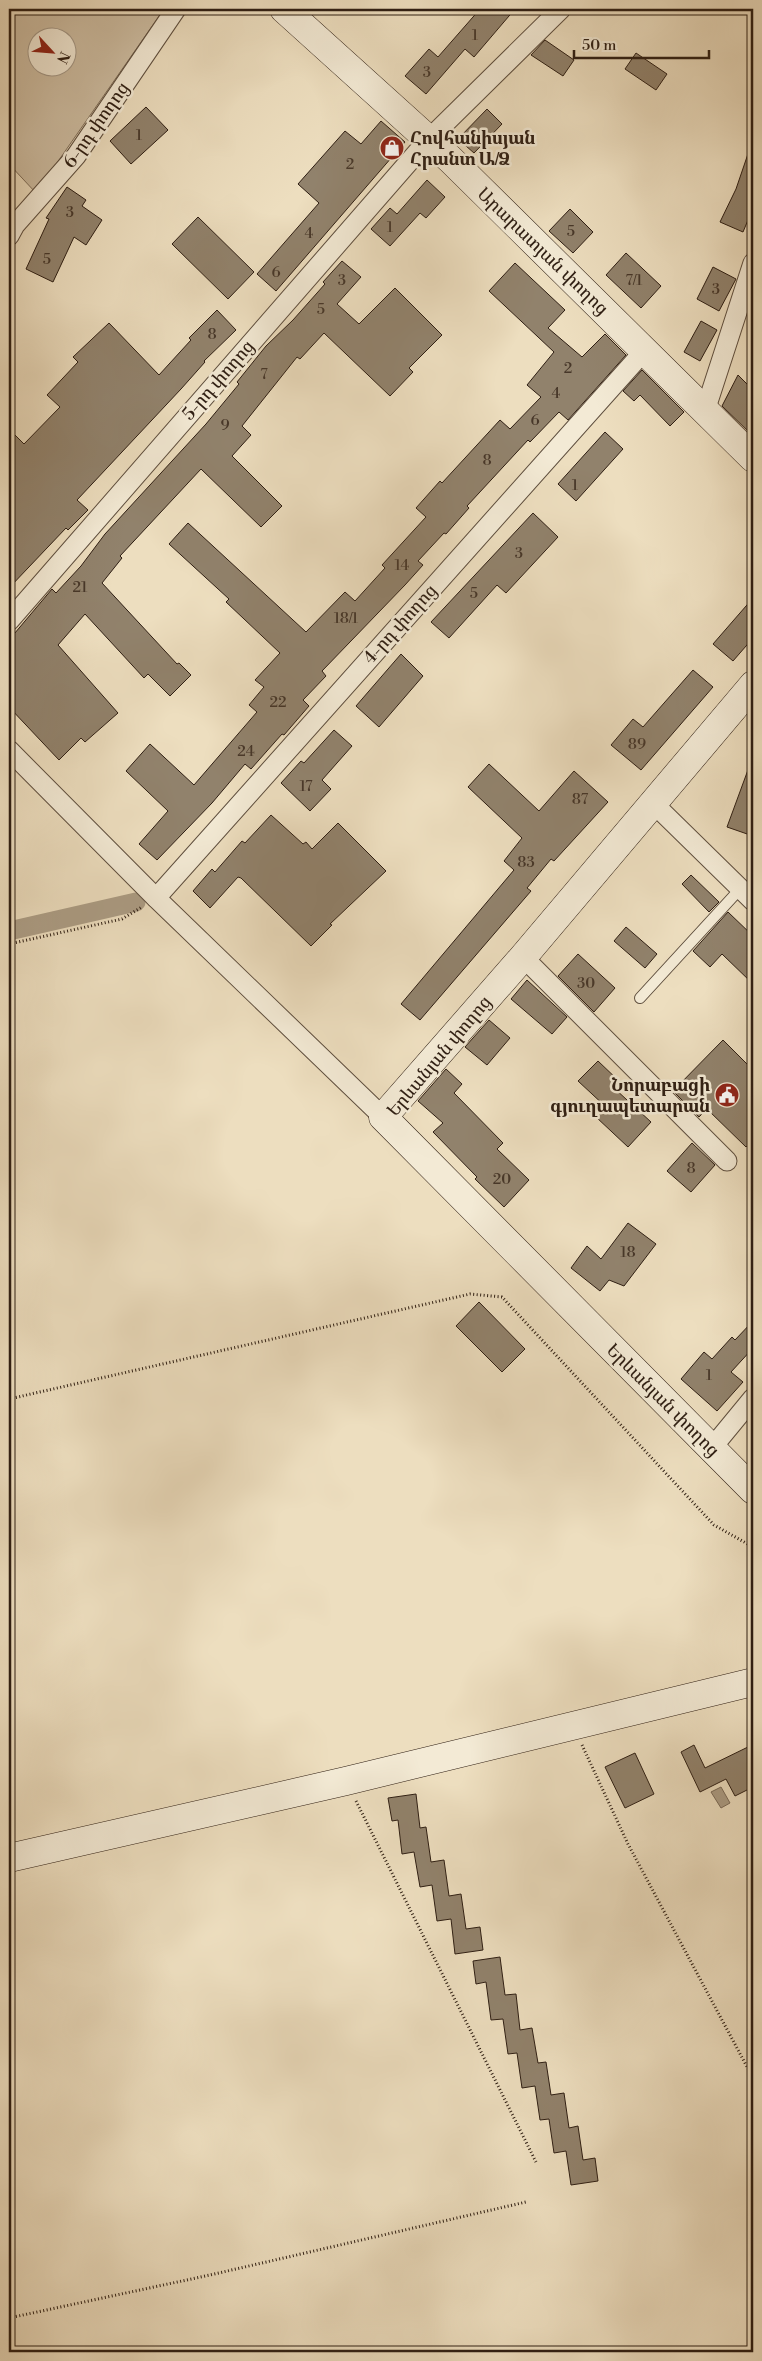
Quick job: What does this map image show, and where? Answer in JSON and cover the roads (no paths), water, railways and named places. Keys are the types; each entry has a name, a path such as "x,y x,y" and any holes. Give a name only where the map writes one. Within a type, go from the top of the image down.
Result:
{"main road":[{"name":"Արարատյան փողոց","path":"284,9 428,140 645,350 753,458"},
{"name":"Երևանյան փողոց","path":"753,685 523,957 383,1117 753,1490"},
{"path":"9,1858 346,1781 753,1682"}],"street":[{"name":"6-րդ փողոց","path":"9,236 15,225 76,156 176,9"},
{"name":"5-րդ փողոց","path":"9,621 428,140 561,9"},
{"path":"705,411 753,262"},
{"name":"4-րդ փողոց","path":"156,898 645,350"},
{"path":"9,750 156,898 383,1117"},
{"path":"653,803 747,895"},
{"path":"523,957 727,1161"},
{"path":"711,1449 753,1398"}],"lane":[{"path":"640,998 747,895"}],"waterway":[{"path":"9,931 136,902"}],"place":[{"name":"Հովհանիսյան Հրանտ Ա/Ձ","path":"392,148"},
{"name":"Նորաբացի գյուղապետարան","path":"727,1095"}]}
